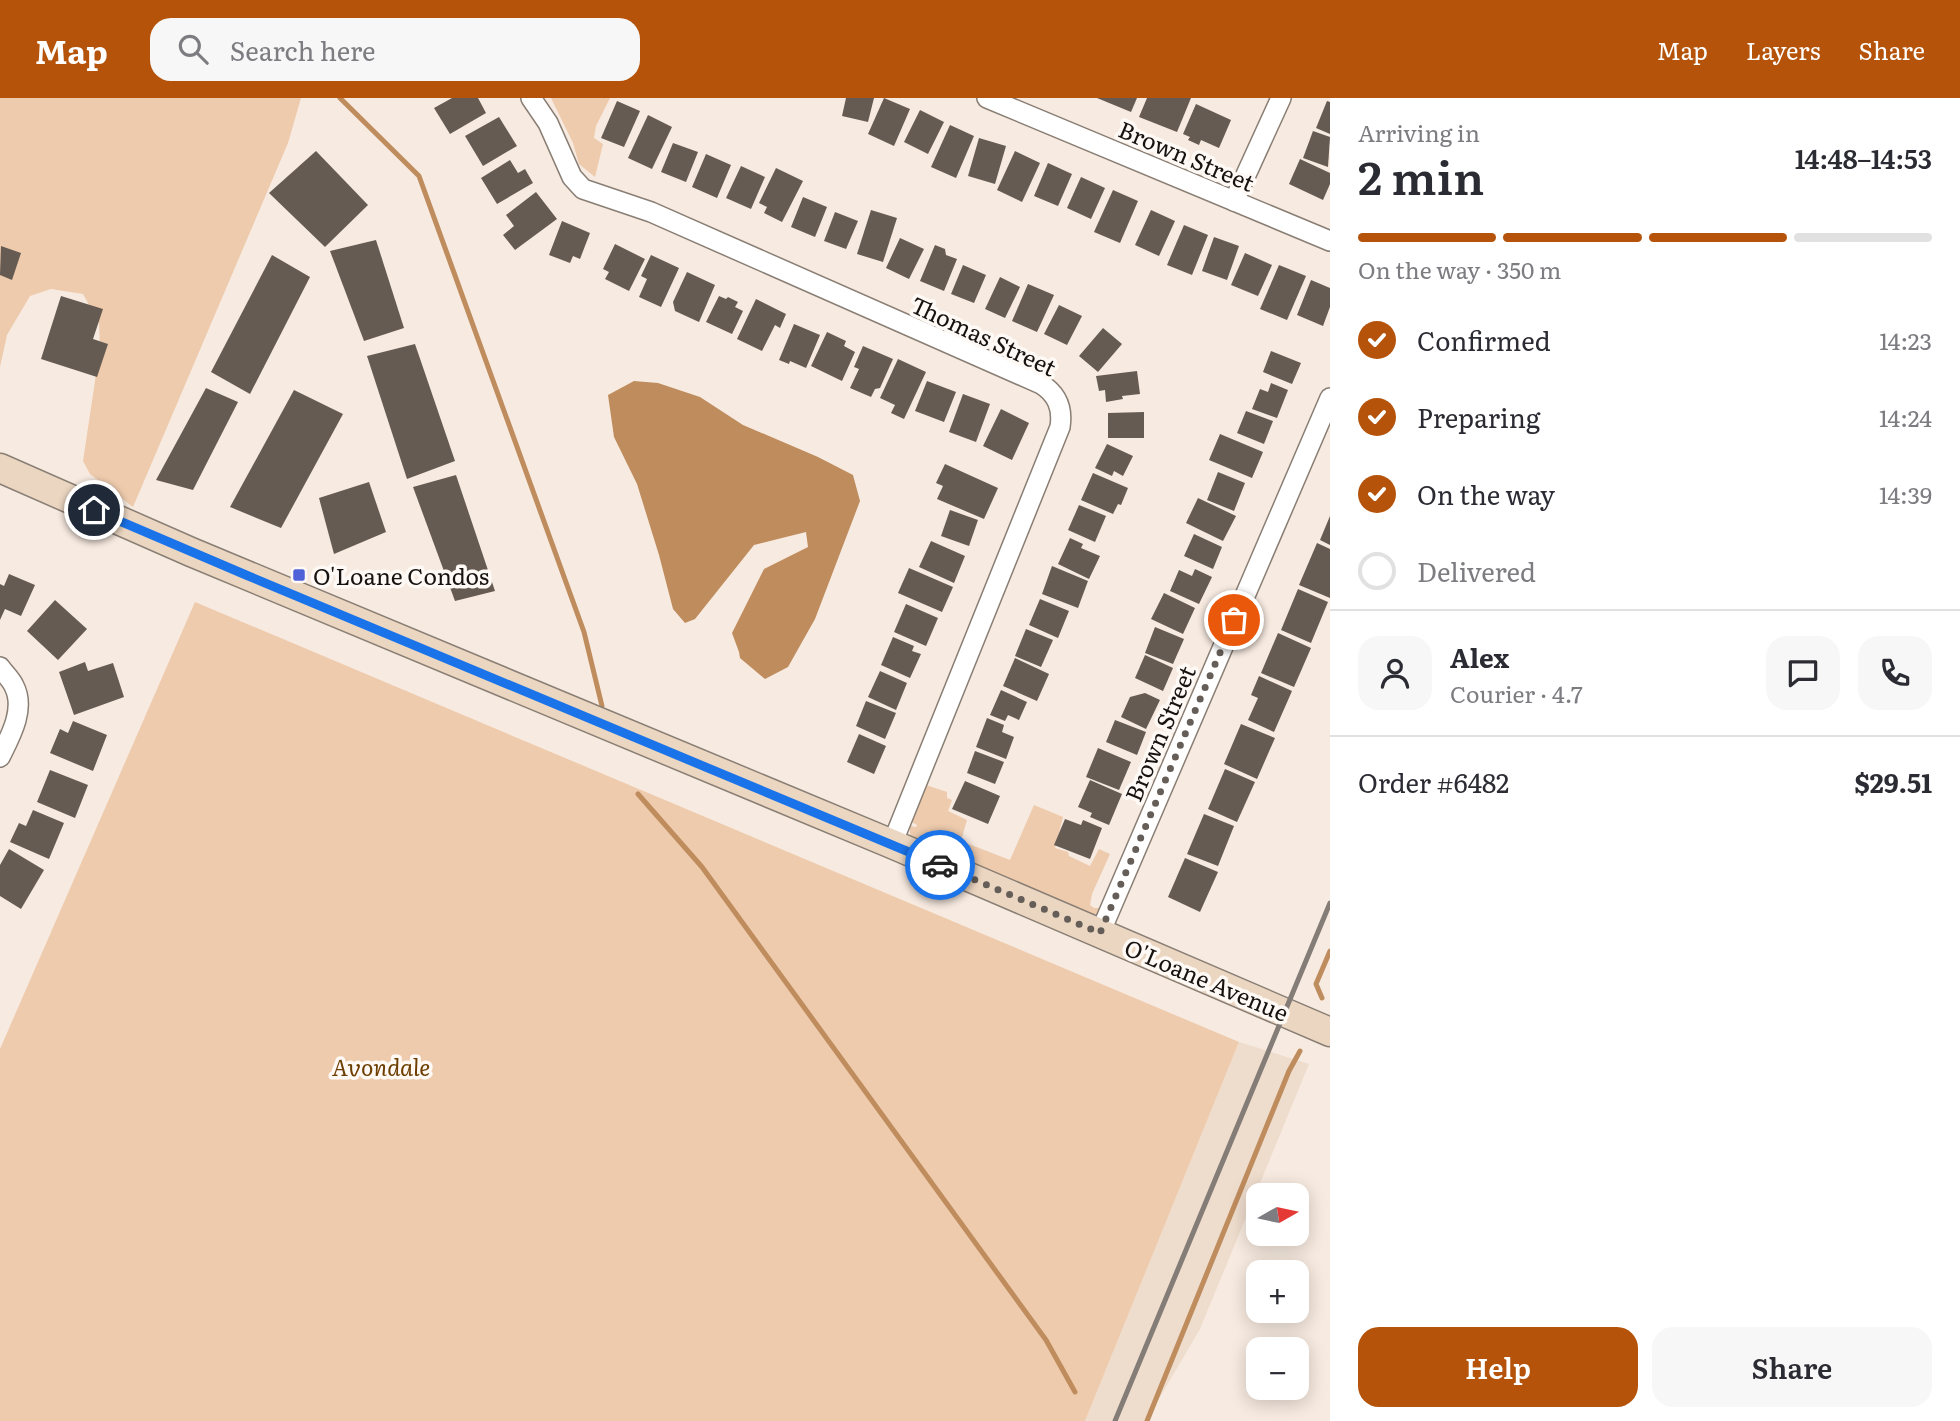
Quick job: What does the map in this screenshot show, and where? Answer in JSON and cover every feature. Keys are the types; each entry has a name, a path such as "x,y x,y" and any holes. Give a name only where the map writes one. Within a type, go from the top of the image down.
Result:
{"street":[{"name":"Thomas Street","path":"531,98 548,123 572,177 583,189 651,212 1041,384 1054,394 1058,402 1061,410 1059,426 891,844"},
{"name":"Brown Street","path":"987,98 1330,241"},
{"path":"1234,201 1280,98"},
{"name":"Brown Street","path":"1100,933 1330,398"},
{"name":"O'Loane Avenue","path":"0,468 202,557 891,844 1330,1031"},
{"path":"0,667 15,686 18,703 15,725 0,757"}],"shaded area":[{"path":"634,381 658,383 700,397 743,425 853,475 860,501 815,619 788,667 765,679 740,658 732,633 764,569 808,547 806,532 754,545 695,619 685,623 673,609 637,484 614,437 608,395"},
{"path":"1239,1042 1309,1064 1260,1183 1246,1183 1246,1217 1200,1329 1146,1421 1085,1421"}],"green space":[{"path":"0,98 301,98 288,143 133,507 90,474 83,461 100,348 99,323 83,294 51,289 30,296 7,335 0,367"},
{"path":"551,98 610,98 596,126 594,138 603,144 595,177 579,164 573,143"},
{"name":"Avondale","path":"195,602 1239,1042 1085,1421 0,1421 0,1049"},
{"path":"926,785 947,792 947,798 952,800 948,811 967,820 961,841 1010,860 1034,805 1063,817 1055,848 1068,852 1069,856 1090,866 1099,849 1110,854 1092,894 1090,905 1102,908 1098,914 1088,914 912,839 910,826 917,825 912,822"}],"building":[{"path":"452,98 478,98 486,113 450,134 434,108"},
{"path":"846,98 874,98 868,122 842,116"},
{"path":"884,98 910,109 894,146 868,134"},
{"path":"1097,98 1137,98 1131,112"},
{"path":"1147,98 1191,98 1177,132 1139,117"},
{"path":"617,101 640,111 624,147 601,138"},
{"path":"1327,101 1330,102 1330,134 1316,128"},
{"path":"1196,104 1231,120 1219,148 1201,140 1199,145 1188,140 1190,137 1183,134"},
{"path":"920,110 944,122 928,154 904,142"},
{"path":"648,115 672,127 652,169 628,158"},
{"path":"499,117 517,146 483,166 465,136"},
{"path":"950,125 974,136 956,178 931,167"},
{"path":"1313,131 1330,137 1328,167 1303,158"},
{"path":"979,138 1006,146 995,184 968,176"},
{"path":"673,143 698,152 686,182 661,172"},
{"path":"316,151 368,205 325,247 269,193"},
{"path":"1015,151 1040,163 1022,202 997,190"},
{"path":"706,154 731,165 717,198 692,187"},
{"path":"1300,159 1330,173 1330,184 1323,200 1289,184"},
{"path":"510,160 518,173 525,169 533,183 497,204 481,178"},
{"path":"1048,163 1072,174 1058,206 1034,196"},
{"path":"741,166 765,177 751,209 726,198"},
{"path":"776,168 803,181 782,222 764,213 767,207 759,203"},
{"path":"1081,177 1105,188 1091,219 1067,208"},
{"path":"1113,190 1138,201 1120,243 1094,232"},
{"path":"536,192 557,219 515,250 503,235 514,226 506,215"},
{"path":"803,197 827,207 815,237 791,227"},
{"path":"871,210 897,218 883,262 857,254"},
{"path":"1151,210 1175,221 1159,256 1135,245"},
{"path":"835,212 858,221 846,249 824,241"},
{"path":"562,221 590,233 580,259 573,256 570,263 549,255"},
{"path":"1184,225 1208,235 1192,275 1167,265"},
{"path":"1214,237 1239,246 1227,280 1202,271"},
{"path":"900,238 924,249 909,279 886,268"},
{"path":"376,240 404,328 364,341 330,251"},
{"path":"615,244 645,259 629,291 605,279 609,272 603,269"},
{"path":"935,245 945,249 946,255 957,259 944,291 920,281"},
{"path":"1,246 21,253 12,280 0,275"},
{"path":"1245,253 1272,265 1258,296 1231,285"},
{"path":"272,255 310,277 250,394 211,372"},
{"path":"651,255 679,268 661,307 639,297 647,279 641,276"},
{"path":"963,265 986,275 974,303 951,294"},
{"path":"1279,265 1306,276 1287,320 1260,309"},
{"path":"687,272 715,285 699,322 675,311 673,302"},
{"path":"1000,277 1020,287 1005,318 985,309"},
{"path":"1311,280 1330,288 1330,307 1323,326 1297,315"},
{"path":"1028,284 1054,295 1037,332 1012,321"},
{"path":"61,296 103,309 93,339 108,344 97,377 41,359"},
{"path":"719,296 738,302 735,307 743,311 732,334 706,322"},
{"path":"756,299 786,314 780,328 775,325 762,351 737,339"},
{"path":"1059,305 1082,316 1067,345 1044,334"},
{"path":"794,324 820,335 806,368 790,361 789,364 779,360"},
{"path":"1103,328 1122,344 1098,372 1079,356"},
{"path":"827,332 846,341 844,346 855,352 842,381 811,366"},
{"path":"415,344 455,461 407,479 367,356"},
{"path":"863,346 893,359 880,388 875,389 871,397 850,388 859,369 854,367"},
{"path":"1271,351 1301,363 1292,384 1263,372"},
{"path":"898,359 926,372 904,419 891,413 895,405 880,398"},
{"path":"1137,371 1140,394 1122,396 1123,399 1106,402 1105,390 1099,391 1096,376"},
{"path":"927,381 956,392 944,422 915,411"},
{"path":"1271,383 1288,390 1277,418 1252,409 1260,389 1268,392"},
{"path":"206,388 238,402 193,490 156,480"},
{"path":"294,390 343,414 281,528 230,507"},
{"path":"963,394 990,404 976,442 949,432"},
{"path":"1001,409 1029,423 1012,460 983,446"},
{"path":"1246,411 1273,421 1264,444 1237,433"},
{"path":"1144,412 1144,438 1108,438 1108,413"},
{"path":"1220,434 1263,452 1252,478 1209,460"},
{"path":"1107,444 1133,456 1123,476 1114,471 1112,476 1095,468"},
{"path":"945,464 998,488 984,519 937,499 943,486 936,483"},
{"path":"1218,472 1245,483 1234,511 1207,500"},
{"path":"1093,473 1128,488 1121,505 1118,504 1113,514 1081,500"},
{"path":"456,475 495,591 455,601 413,487"},
{"path":"369,482 386,532 334,554 319,498"},
{"path":"1198,498 1236,516 1223,541 1186,523"},
{"path":"1079,505 1106,516 1095,542 1068,530"},
{"path":"950,510 978,520 969,546 941,536"},
{"path":"1330,516 1330,545 1320,540"},
{"path":"1194,534 1222,547 1213,569 1184,556"},
{"path":"1070,538 1083,544 1081,548 1100,556 1089,579 1058,564"},
{"path":"931,541 965,556 954,583 919,567"},
{"path":"1317,543 1330,549 1330,598 1299,585"},
{"path":"1052,566 1088,581 1078,608 1042,594"},
{"path":"909,568 953,587 942,612 898,593"},
{"path":"1195,569 1212,577 1199,604 1170,591 1179,570 1192,576"},
{"path":"9,574 35,585 21,616 5,609 0,620 0,584 4,586"},
{"path":"1298,589 1328,602 1311,643 1281,630"},
{"path":"1164,593 1195,608 1183,634 1151,619"},
{"path":"1040,599 1069,611 1058,638 1029,625"},
{"path":"55,600 87,629 58,660 27,631"},
{"path":"906,604 938,618 926,646 894,632"},
{"path":"1155,627 1184,639 1173,664 1145,653"},
{"path":"1026,629 1053,640 1041,667 1015,656"},
{"path":"1278,633 1311,648 1294,687 1261,673"},
{"path":"893,637 914,646 912,651 921,654 910,678 881,665"},
{"path":"1145,655 1173,668 1163,691 1135,678"},
{"path":"1015,658 1049,674 1037,701 1003,686"},
{"path":"85,662 88,671 113,663 124,697 74,715 59,672"},
{"path":"880,671 907,683 896,710 868,697"},
{"path":"1259,676 1292,691 1274,732 1248,720 1258,698 1251,695"},
{"path":"1001,690 1027,702 1019,720 1008,715 1005,721 990,715"},
{"path":"1145,693 1160,700 1146,729 1121,717 1130,697"},
{"path":"866,701 896,713 885,739 856,726"},
{"path":"987,718 1004,725 1002,732 1014,737 1006,759 976,747"},
{"path":"1115,720 1146,732 1137,755 1106,742"},
{"path":"73,721 107,735 93,771 50,753 60,729 68,733"},
{"path":"1241,724 1275,738 1257,779 1224,764"},
{"path":"859,734 886,746 874,774 847,762"},
{"path":"1098,748 1131,762 1119,790 1086,777"},
{"path":"975,751 1004,762 995,784 967,773"},
{"path":"1225,769 1255,782 1237,822 1208,809"},
{"path":"50,770 88,785 75,818 37,802"},
{"path":"1090,780 1122,794 1109,825 1090,817 1092,813 1078,807"},
{"path":"965,781 1000,796 988,824 952,809"},
{"path":"33,810 64,823 49,859 10,842 19,823 26,826"},
{"path":"1204,814 1234,826 1218,866 1187,854"},
{"path":"1065,819 1081,825 1083,820 1102,828 1090,859 1054,845"},
{"path":"9,849 44,870 21,909 0,896 0,865"},
{"path":"1185,858 1218,872 1200,912 1168,897"}],"waterway":[{"path":"340,98 419,176 584,632 602,706"},
{"path":"638,794 702,867 1046,1340 1075,1392"},
{"path":"1322,998 1316,984 1330,951"},
{"path":"1147,1421 1289,1071 1300,1051"}],"railway":[{"path":"1115,1421 1330,903"}],"way so far":[{"path":"940,865 1100,933 1234,620"}],"place":[{"name":"O'Loane Condos","path":"299,575"}],"route":[{"path":"94,510 940,865"}]}
